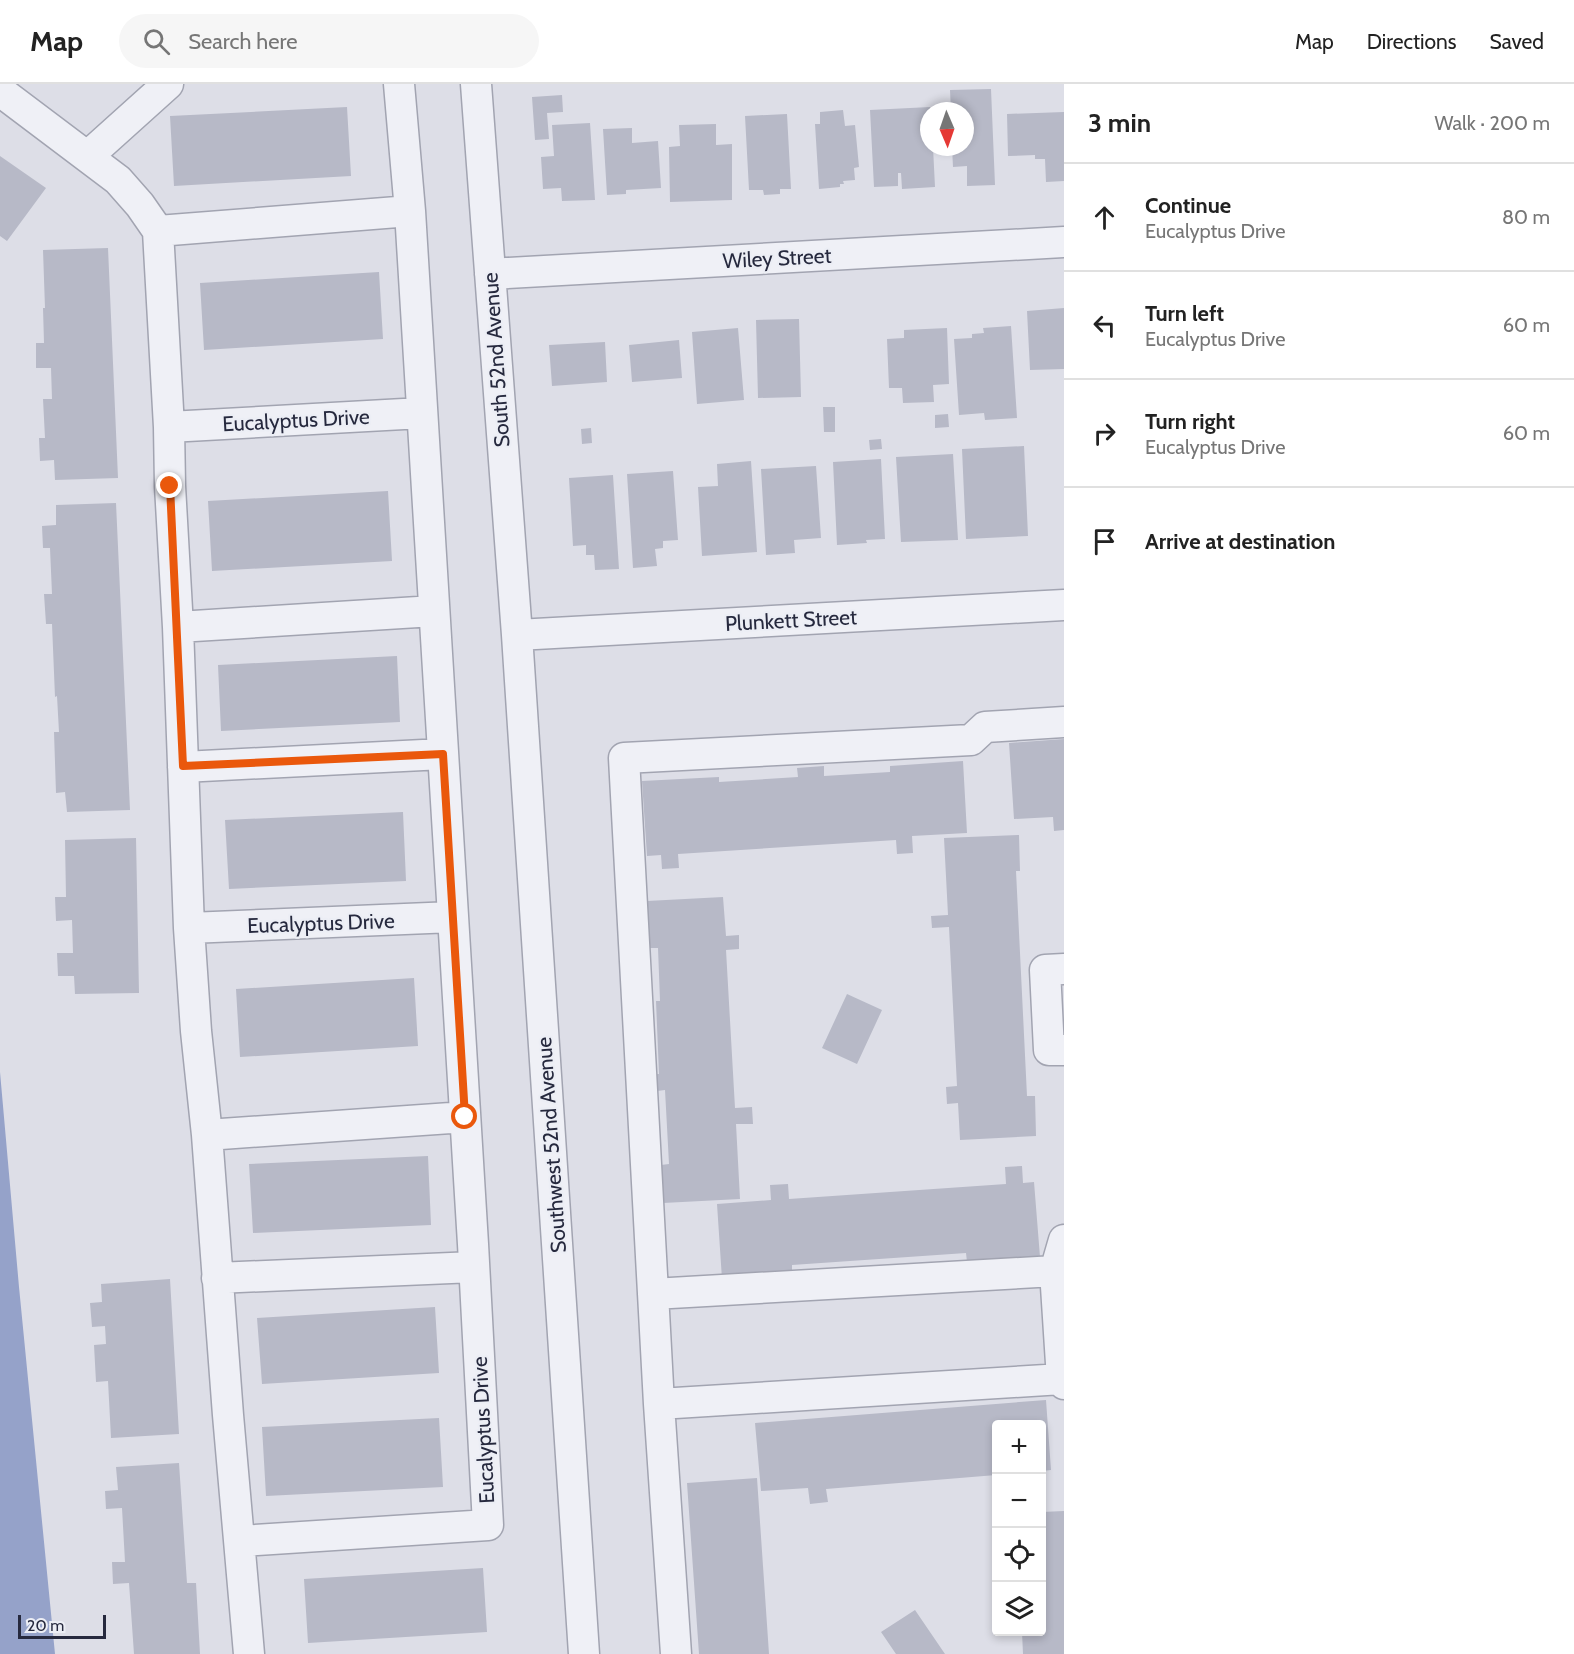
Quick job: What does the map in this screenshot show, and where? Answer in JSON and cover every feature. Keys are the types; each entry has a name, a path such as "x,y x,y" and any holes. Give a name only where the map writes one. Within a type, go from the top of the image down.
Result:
{"street":[{"path":"88,156 168,84"},
{"name":"Eucalyptus Drive","path":"240,1541 488,1526 410,211 399,84"},
{"name":"South 52nd Avenue","path":"476,84 518,635"},
{"path":"0,91 118,180 140,205 158,231 178,627 189,928 249,1654"},
{"path":"158,231 410,211"},
{"name":"Wiley Street","path":"490,274 1064,242"},
{"name":"Eucalyptus Drive","path":"169,427 422,413"},
{"name":"Plunkett Street","path":"518,635 1064,604"},
{"path":"178,627 434,611"},
{"name":"Southwest 52nd Avenue","path":"518,635 584,1654"},
{"path":"676,1654 659,1404 624,758 971,740 985,727 1064,722"},
{"path":"183,766 443,754"},
{"name":"Eucalyptus Drive","path":"189,928 453,917"},
{"path":"1064,969 1045,970 1049,1050 1064,1050"},
{"path":"207,1135 465,1117"},
{"path":"659,1404 1063,1382 1055,1271 1064,1240"},
{"path":"217,1278 474,1267"},
{"path":"653,1294 1055,1271"}],"water":[{"path":"0,1072 19,1287 55,1654 0,1654"}],"building":[{"path":"991,89 995,185 967,186 967,166 953,167 952,156 974,156 974,102 951,102 950,90"},
{"path":"562,95 563,112 547,113 549,139 535,140 532,97"},
{"path":"347,107 351,176 174,186 170,116"},
{"path":"920,108 920,156 933,156 935,187 902,189 901,173 898,173 898,186 874,187 870,110"},
{"path":"843,110 845,126 855,125 859,167 854,168 855,180 843,181 844,184 840,184 840,187 819,189 815,124 820,124 820,112"},
{"path":"1064,112 1064,181 1046,182 1045,159 1035,159 1035,155 1008,156 1007,114"},
{"path":"787,114 791,189 780,189 780,194 764,195 763,190 749,190 745,116"},
{"path":"590,123 595,200 562,201 561,188 543,189 541,157 554,156 552,125"},
{"path":"716,124 716,145 732,144 732,200 670,202 669,147 680,146 679,125"},
{"path":"632,128 632,143 658,141 661,188 626,190 626,194 607,195 603,129"},
{"path":"0,156 46,188 7,241 0,236"},
{"path":"108,248 118,478 55,480 54,460 40,461 39,438 45,438 43,399 52,399 51,368 36,368 36,343 44,343 43,250"},
{"path":"379,272 383,339 204,350 200,283"},
{"path":"1064,308 1064,369 1030,370 1027,311"},
{"path":"799,319 801,397 758,398 756,320"},
{"path":"1011,326 1017,418 985,420 984,413 959,415 954,339 972,338 972,334 984,333 983,328"},
{"path":"738,328 744,400 697,404 692,332"},
{"path":"947,328 949,384 933,385 934,402 903,403 902,388 889,388 887,339 904,338 904,330"},
{"path":"679,340 682,378 632,382 629,345"},
{"path":"605,342 607,382 552,386 549,345"},
{"path":"823,407 835,407 835,432 824,432"},
{"path":"948,414 949,427 935,428 935,415"},
{"path":"591,428 592,443 582,444 581,429"},
{"path":"881,439 882,449 870,450 869,440"},
{"path":"1024,446 1028,536 966,539 962,449"},
{"path":"953,454 958,540 901,542 896,457"},
{"path":"881,459 885,539 837,545 833,462"},
{"path":"751,461 757,552 702,556 698,487 718,486 717,464"},
{"path":"816,466 821,538 794,540 795,553 766,555 761,469"},
{"path":"673,471 678,540 663,541 663,548 655,549 657,566 633,568 627,474"},
{"path":"613,475 619,569 595,570 594,555 586,555 586,545 573,546 569,478"},
{"path":"388,491 392,561 212,571 208,501"},
{"path":"116,503 130,810 67,812 65,792 56,793 54,732 59,732 57,696 55,697 52,624 46,624 44,594 52,594 50,548 43,548 42,526 56,525 56,505"},
{"path":"397,656 400,722 221,731 218,665"},
{"path":"1064,739 1064,830 1054,831 1053,817 1014,819 1009,743"},
{"path":"963,761 967,833 912,836 913,853 897,854 896,840 678,854 679,868 662,869 661,855 647,856 642,781 719,777 719,782 798,777 797,768 824,766 824,776 890,772 890,766"},
{"path":"403,812 406,881 229,889 225,820"},
{"path":"1019,835 1020,871 1016,871 1027,1096 1035,1096 1036,1136 960,1140 958,1103 947,1104 946,1087 957,1086 949,927 932,928 931,916 948,915 944,838"},
{"path":"136,838 139,993 75,994 74,976 58,976 57,953 73,953 72,920 56,921 55,897 66,897 65,840"},
{"path":"723,897 726,936 739,935 739,949 726,950 735,1108 752,1107 753,1124 736,1124 740,1199 663,1203 661,1165 669,1164 665,1090 657,1091 656,1074 659,1074 656,1001 660,1001 658,948 649,948 647,901"},
{"path":"414,978 418,1046 240,1057 236,989"},
{"path":"847,994 882,1010 857,1064 822,1048"},
{"path":"428,1156 431,1225 253,1233 249,1164"},
{"path":"1022,1166 1023,1183 1034,1182 1040,1257 967,1262 966,1253 792,1265 792,1274 722,1279 717,1204 771,1200 770,1185 788,1184 789,1199 1006,1184 1005,1167"},
{"path":"170,1279 179,1434 111,1438 108,1381 96,1382 94,1345 106,1344 105,1326 92,1327 90,1303 102,1302 101,1284"},
{"path":"435,1307 439,1373 262,1384 257,1318"},
{"path":"1046,1400 1051,1470 1046,1471 1046,1420 992,1420 992,1475 826,1489 828,1502 810,1504 808,1488 761,1491 755,1423"},
{"path":"439,1418 443,1487 266,1496 262,1427"},
{"path":"179,1463 187,1583 196,1583 200,1654 134,1654 129,1583 113,1584 112,1562 125,1562 122,1508 106,1509 105,1491 118,1490 116,1467"},
{"path":"757,1478 769,1654 699,1654 687,1483"},
{"path":"1064,1511 1064,1654 1023,1654 1022,1636 1046,1636 1046,1512"},
{"path":"483,1568 487,1632 308,1643 304,1579"},
{"path":"915,1610 945,1654 896,1654 881,1632"}],"route":[{"path":"170,486 183,766 443,754 465,1117"}]}
